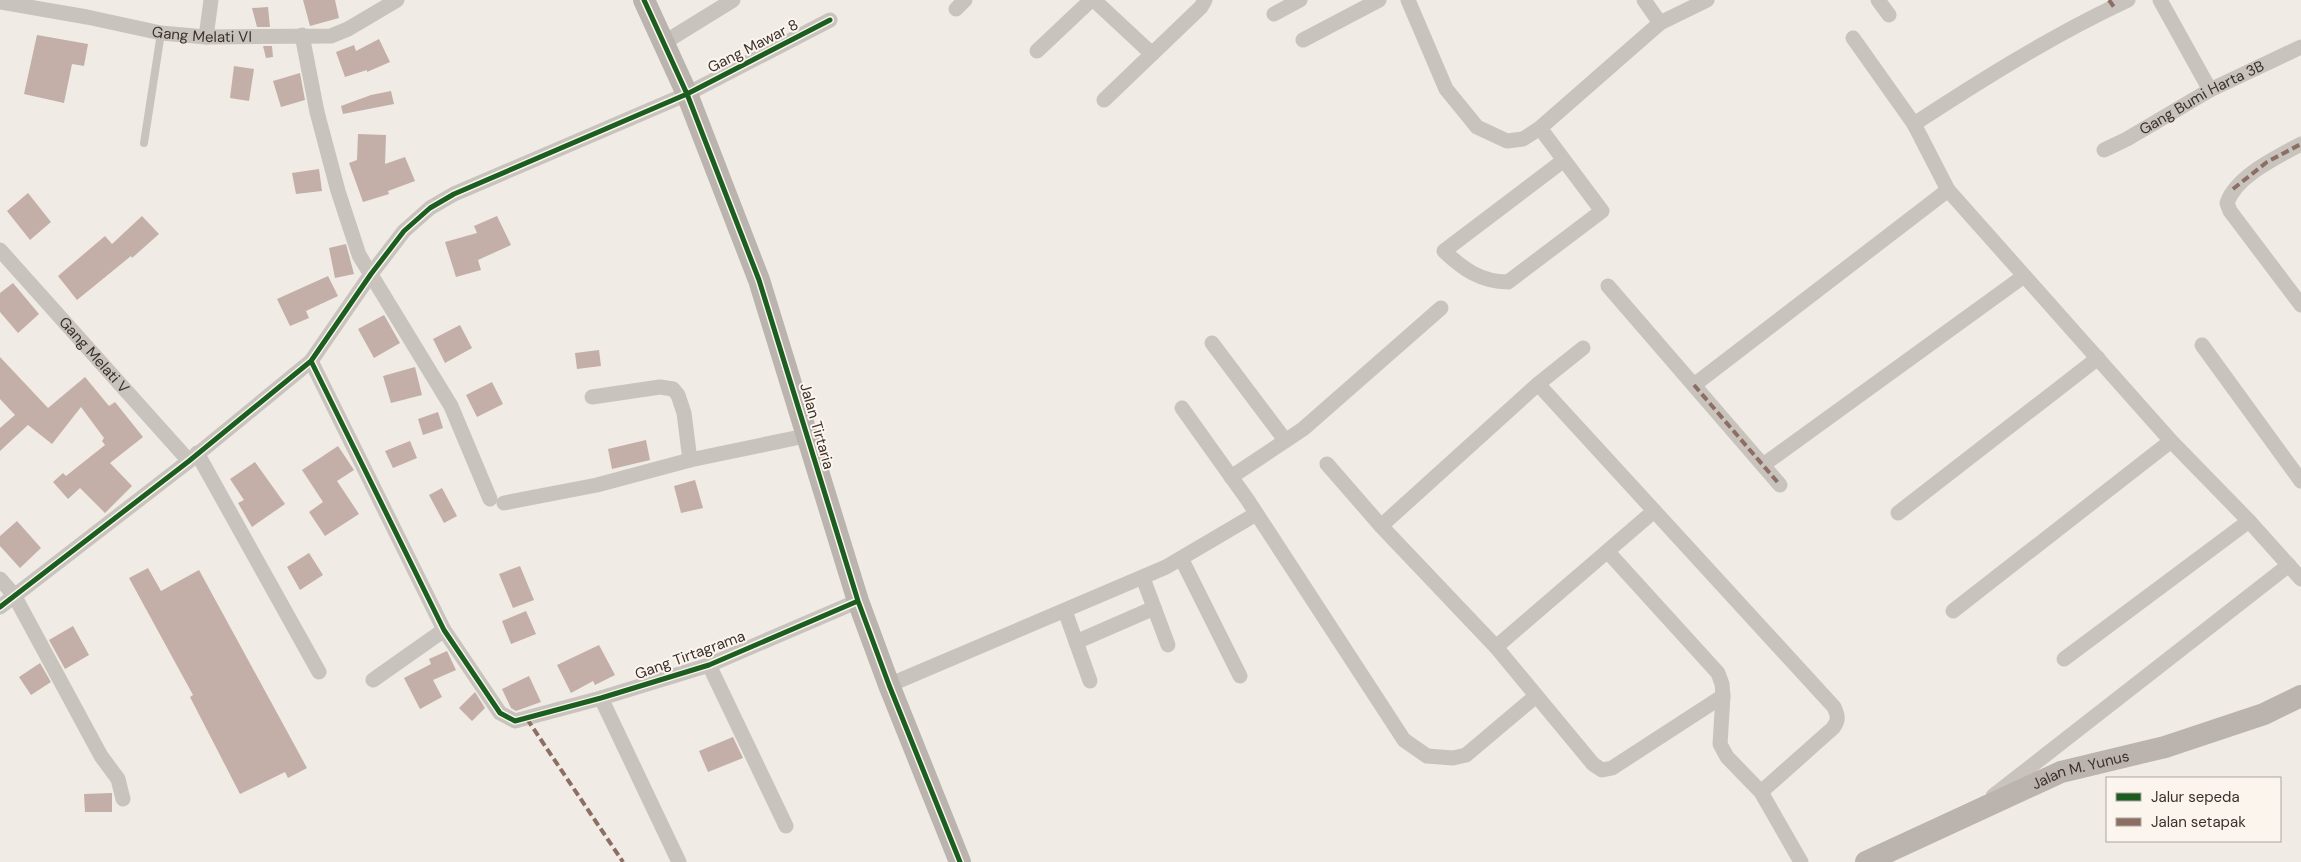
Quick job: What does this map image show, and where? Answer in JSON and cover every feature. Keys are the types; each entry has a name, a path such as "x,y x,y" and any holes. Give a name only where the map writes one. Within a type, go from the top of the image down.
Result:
{"street":[{"path":"206,37 211,0"},
{"name":"Gang Melati VI","path":"0,2 87,17 161,33 206,37 331,36 348,29 397,0"},
{"name":"Jalan Tirtaria","path":"644,0 665,42 687,94 759,280 784,358 805,436 858,601 889,685 960,862"},
{"path":"665,42 733,0"},
{"path":"1038,50 1093,0 1152,54"},
{"path":"1104,100 1201,7 1204,0"},
{"path":"1274,14 1300,0"},
{"path":"1302,40 1379,0"},
{"path":"1408,0 1446,89 1477,128 1507,141 1523,139 1540,128 1660,23 1707,0"},
{"path":"1644,0 1660,23"},
{"path":"1878,0 1889,15"},
{"path":"1914,124 1994,73 2083,22 2111,3 2128,0"},
{"path":"2160,0 2210,90"},
{"name":"Gang Mawar 8","path":"0,606 193,457 311,361 371,274 404,231 430,208 454,194 687,94 830,20"},
{"path":"302,35 317,112 358,255 451,406 490,499"},
{"path":"1853,38 1914,124 1948,190 2171,441 2249,520 2301,579"},
{"name":"Gang Bumi Harta 3B","path":"2104,150 2127,139 2210,90 2301,47"},
{"path":"1540,128 1564,160 1602,211 1508,282 1488,280 1465,270 1444,251 1564,160"},
{"path":"2301,144 2267,162 2233,189 2227,203 2230,211 2301,305"},
{"path":"1694,385 1948,190"},
{"name":"Gang Melati V","path":"0,250 5,268 193,457 319,672"},
{"path":"1763,465 2024,276"},
{"path":"1608,286 1780,485"},
{"path":"1231,477 1303,429 1441,308"},
{"path":"1212,343 1285,440"},
{"path":"2202,345 2301,481"},
{"path":"1380,526 1538,384 1582,348"},
{"path":"1898,514 2098,358"},
{"path":"311,361 444,630 373,680"},
{"path":"1538,384 1834,707 1838,716 1838,722 1833,728 1762,792"},
{"path":"592,397 660,387 673,389 678,395 684,413 690,460"},
{"path":"1182,408 1256,514 1404,740 1427,756 1453,758 1466,755 1536,696"},
{"path":"504,503 526,501 597,485 690,460 805,436"},
{"path":"1953,611 2171,441"},
{"path":"1327,464 1380,526 1496,647 1593,764 1602,770 1612,768 1723,696"},
{"path":"1496,647 1654,511"},
{"path":"889,685 1182,560 1256,514"},
{"path":"2064,659 2249,520"},
{"path":"1608,552 1718,673 1722,684 1723,696 1720,744 1727,757 1762,792 1801,862"},
{"path":"1182,560 1240,676"},
{"path":"1972,812 2120,699 2289,565"},
{"path":"1143,578 1168,644"},
{"path":"0,579 14,595 101,756 118,779 122,799"},
{"name":"Gang Tirtagrama","path":"444,630 500,713 515,721 601,698 710,665 858,601"},
{"path":"1076,642 1154,608"},
{"path":"1065,610 1090,681"},
{"path":"710,665 786,826"},
{"name":"Jalan M. Yunus","path":"1866,862 2061,772 2165,747 2264,714 2301,696"},
{"path":"601,698 679,862"}],"lane":[{"path":"144,143 161,33"}],"building":[{"path":"303,0 335,0 339,18 310,26"},
{"path":"268,7 270,27 257,27 252,8"},
{"path":"37,35 88,44 84,66 72,64 64,103 24,94"},
{"path":"379,39 390,62 367,72 367,70 345,77 336,52 354,45 356,51"},
{"path":"263,46 272,46 273,57 266,58"},
{"path":"234,66 254,69 249,101 230,98"},
{"path":"300,73 305,100 281,107 273,81"},
{"path":"391,91 394,104 343,114 341,106 371,95"},
{"path":"358,134 386,135 385,164 405,157 415,181 388,191 389,194 363,202 349,163 357,160"},
{"path":"319,169 322,191 296,194 292,173"},
{"path":"28,193 51,222 30,240 7,211"},
{"path":"142,216 159,234 132,258 131,256 77,300 58,276 105,236 112,244"},
{"path":"497,216 511,245 478,260 481,270 456,277 445,242 477,233 474,226"},
{"path":"346,244 354,274 335,278 329,248"},
{"path":"328,276 338,296 306,311 309,318 290,326 277,299"},
{"path":"13,283 39,314 18,333 0,312 0,293"},
{"path":"384,315 400,343 374,358 358,329"},
{"path":"460,325 472,348 445,363 433,339"},
{"path":"599,350 601,366 577,369 575,353"},
{"path":"0,357 48,408 85,377 109,406 115,402 143,437 110,463 132,486 105,513 80,488 68,499 53,482 63,473 66,476 105,445 102,441 104,438 81,407 52,444 28,425 0,451 0,428 15,415 0,399"},
{"path":"415,367 422,395 391,403 383,376"},
{"path":"492,382 503,404 477,417 466,395"},
{"path":"438,412 443,428 423,435 418,419"},
{"path":"646,440 650,460 612,469 608,449"},
{"path":"410,441 417,458 393,468 385,451"},
{"path":"338,446 354,470 337,481 359,514 325,536 309,512 323,502 302,470"},
{"path":"255,462 285,504 252,527 238,503 244,500 230,479"},
{"path":"695,480 703,508 681,513 674,486"},
{"path":"442,488 457,516 444,523 429,495"},
{"path":"17,521 41,548 20,568 0,546 0,536"},
{"path":"309,553 323,575 300,590 287,567"},
{"path":"520,566 534,600 513,608 499,574"},
{"path":"148,568 161,591 199,570 307,768 288,778 285,772 240,794 190,697 193,695 129,578"},
{"path":"526,611 536,634 511,644 502,621"},
{"path":"73,626 89,655 65,669 49,640"},
{"path":"599,645 615,675 595,685 593,681 571,693 557,665"},
{"path":"447,651 456,670 433,680 442,697 420,709 404,678 431,664 429,659"},
{"path":"40,663 51,682 31,695 19,677"},
{"path":"529,676 541,702 516,711 511,708 502,689"},
{"path":"475,692 485,708 472,721 459,708"},
{"path":"733,737 743,758 708,772 699,751"},
{"path":"112,793 112,812 85,812 84,794"}],"marked path":[{"path":"2109,0 2114,7"},
{"path":"2233,189 2267,162 2301,144"},
{"path":"1694,385 1780,485"},
{"path":"527,719 623,862"}],"cycle path":[{"path":"644,0 687,94 759,280 858,601 889,685 960,862"},
{"path":"0,607 189,461 311,361 371,274 404,231 430,208 454,194 687,94 830,20"},
{"path":"311,361 444,630 500,713 515,721 601,698 709,665 858,601"}]}
